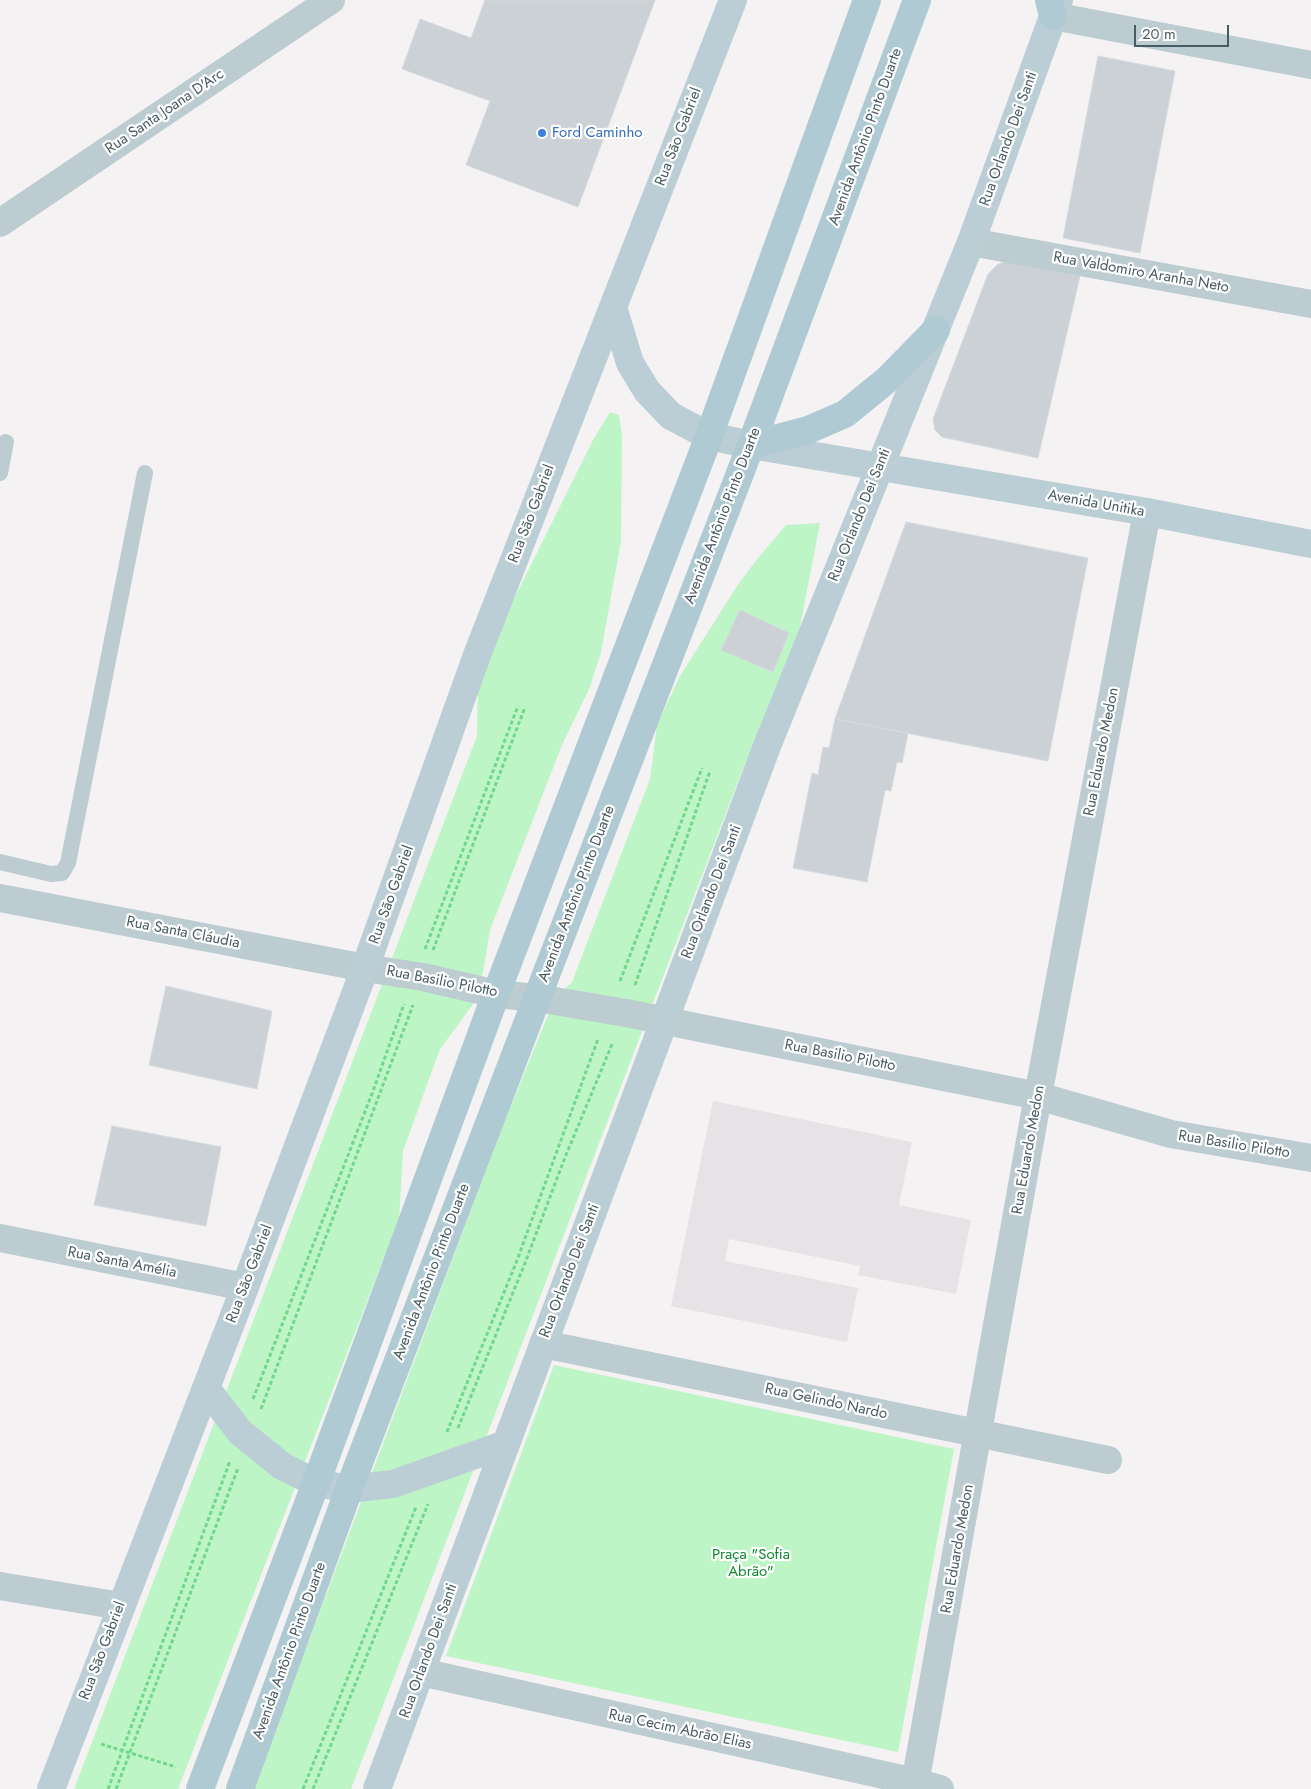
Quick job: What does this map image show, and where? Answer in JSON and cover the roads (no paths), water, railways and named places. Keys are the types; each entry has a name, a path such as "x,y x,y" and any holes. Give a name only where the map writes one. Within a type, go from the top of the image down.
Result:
{"main road":[{"name":"Rua São Gabriel","path":"50,1789 245,1287 365,968 477,655 733,0"},
{"path":"202,1782 316,1482 496,994 709,436 867,0"},
{"name":"Avenida Antônio Pinto Duarte","path":"240,1789 349,1489 751,445 917,0"},
{"name":"Rua Orlando Dei Santi","path":"377,1789 767,746 971,242 1054,5"},
{"name":"Avenida Unitika","path":"613,307 630,363 647,390 671,416 709,436 751,445 1147,512 1311,544"},
{"path":"751,445 808,430 845,414 888,379 936,330"},
{"path":"206,1388 245,1436 282,1466 316,1482 349,1489 393,1484 506,1444"}],"street":[{"name":"Rua Santa Joana D'Arc","path":"0,223 331,0"},
{"path":"1054,5 1311,65"},
{"name":"Rua Valdomiro Aranha Neto","path":"971,242 1311,304"},
{"name":"Rua Eduardo Medon","path":"923,1787 979,1434 1038,1096 1147,512"},
{"name":"Rua Santa Cláudia","path":"0,898 365,968"},
{"name":"Rua Basilio Pilotto","path":"365,968 419,976 496,994 537,998 617,1012 1038,1096 1172,1134 1311,1158"},
{"name":"Rua Santa Amélia","path":"0,1238 245,1287"},
{"name":"Rua Gelindo Nardo","path":"543,1344 1108,1460"},
{"path":"0,1586 121,1606"},
{"name":"Rua Cecim Abrão Elias","path":"421,1672 923,1787"}],"lane":[{"path":"0,473 6,442"},
{"path":"0,862 51,874 62,872 68,863 145,473"}],"place":[{"name":"Ford Caminho","path":"542,133"}],"park label":[{"name":"Praça \"Sofia Abrão\"","path":"751,1564"}]}
